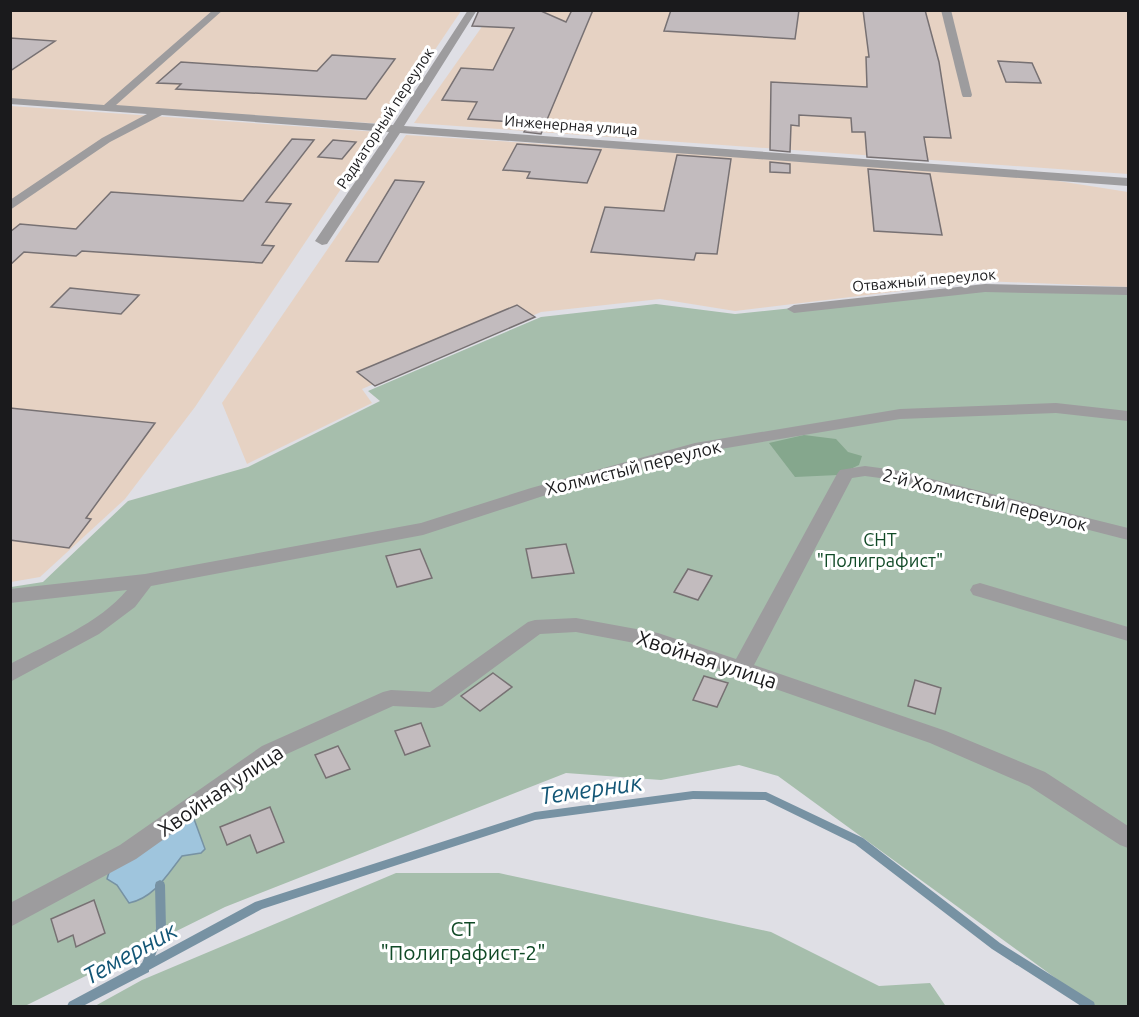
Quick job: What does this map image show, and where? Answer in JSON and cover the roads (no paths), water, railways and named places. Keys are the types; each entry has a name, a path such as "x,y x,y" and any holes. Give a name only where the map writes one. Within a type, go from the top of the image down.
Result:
{"street":[{"path":"107,108 219,10"},
{"name":"Радиаторный переулок","path":"322,241 473,10"},
{"path":"946,10 967,95"},
{"name":"Инженерная улица","path":"10,101 1128,182"},
{"path":"10,206 106,140 161,111"},
{"name":"Отважный переулок","path":"794,309 985,288 1128,291"},
{"name":"Холмистый переулок","path":"10,596 145,581 423,529 537,492 695,448 900,414 1056,408 1128,416"},
{"name":"2-й Холмистый переулок","path":"741,669 846,474 865,471 895,476 1128,534"},
{"path":"10,674 92,629 128,602 145,581"},
{"path":"980,590 1128,634"},
{"name":"Хвойная улица","path":"10,916 128,852 270,752 391,698 434,700 535,627 576,625 658,640 938,737 1037,779 1128,838"}],"water":[{"path":"188,818 194,819 205,849 201,853 182,856 153,891 129,903 117,885 107,879 110,869"}],"waterway":[{"name":"Темерник","path":"146,967 259,905 535,816 693,795 766,796 859,841 996,946 1090,1006"},
{"path":"146,967 161,929 160,885"},
{"name":"Темерник","path":"73,1006 146,967"}],"park label":[{"name":"СНТ \"Полиграфист\"","path":"880,549"},
{"name":"СТ \"Полиграфист-2\"","path":"463,940"}]}
